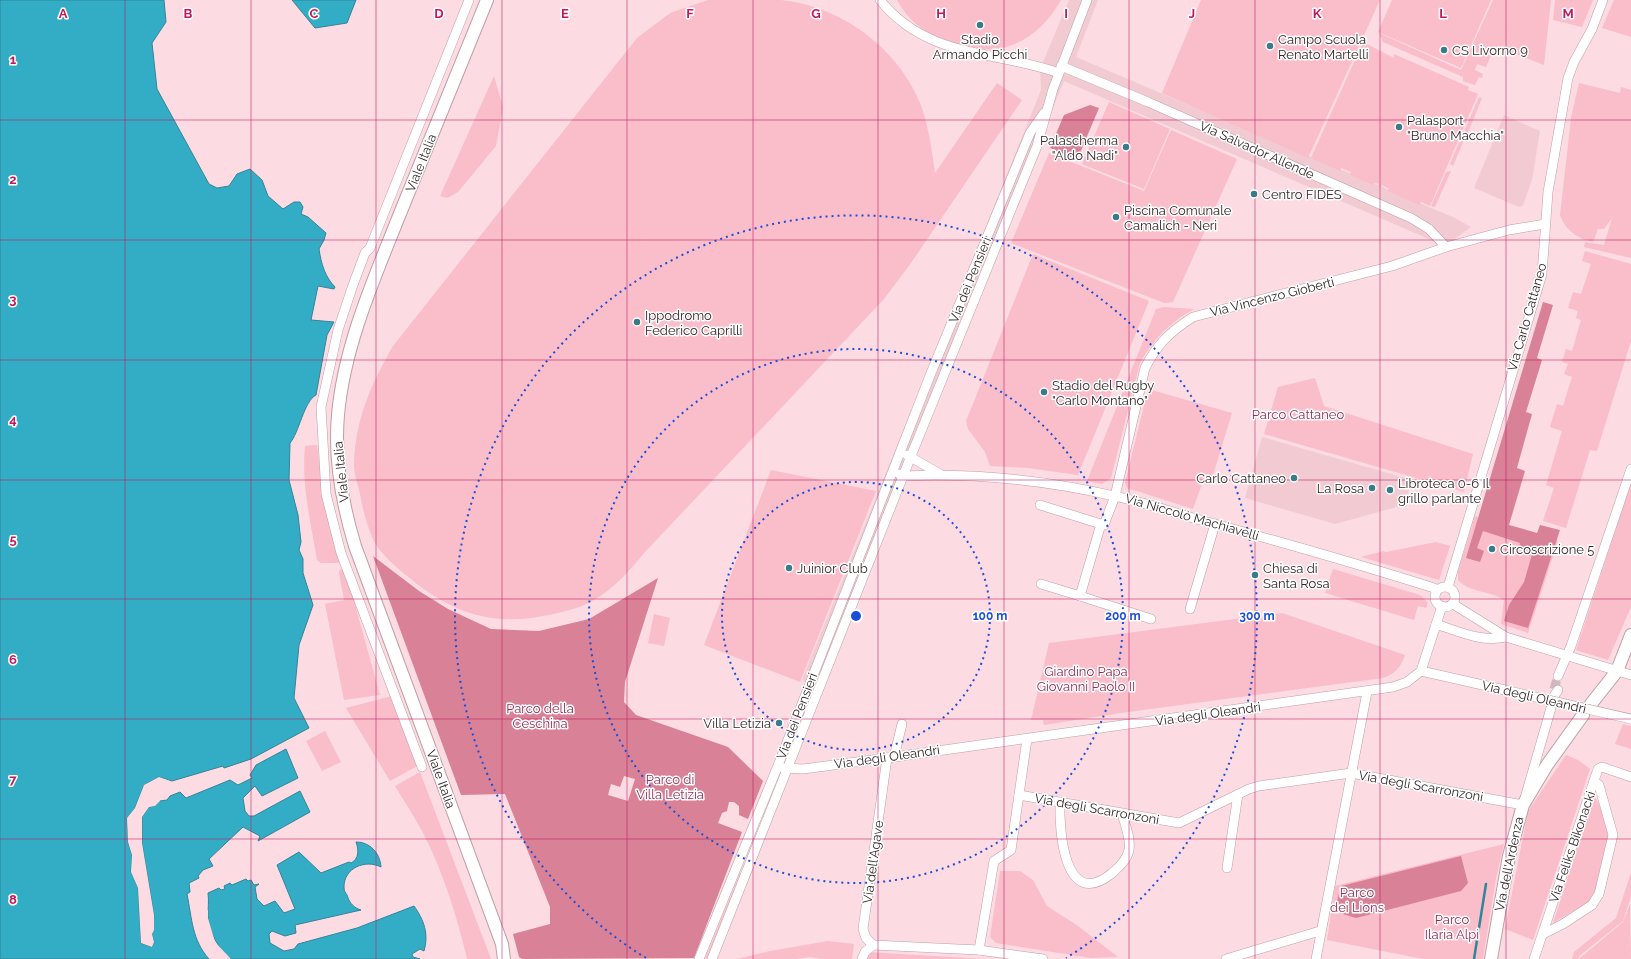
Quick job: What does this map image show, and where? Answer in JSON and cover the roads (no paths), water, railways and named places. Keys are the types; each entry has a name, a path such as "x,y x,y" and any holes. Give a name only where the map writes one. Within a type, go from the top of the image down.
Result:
{"main road":[{"name":"Viale Italia","path":"487,0 363,311 343,382 338,415 337,441 340,485 353,541 502,944 504,959"},
{"path":"1591,704 1617,671 1631,635"},
{"name":"Via dell'Ardenza","path":"1490,959 1509,856 1523,805 1547,765 1583,715"},
{"name":"Viale Italia","path":"502,944 512,959"}],"street":[{"name":"Viale Italia","path":"422,767 341,553 326,494 321,407 338,330 353,285 365,253 370,248 469,0"},
{"name":"Via Salvador Allende","path":"880,0 904,24 928,39 950,48 1060,70 1148,102 1411,218 1430,229 1446,247"},
{"name":"Via dei Pensieri","path":"712,959 903,476 1037,146 1046,110 1087,0"},
{"name":"Via Carlo Cattaneo","path":"1448,587 1542,274 1548,192 1568,78 1574,62 1592,28 1604,0"},
{"name":"Via dei Pensieri","path":"699,959 777,768 900,452 1030,133 1046,110"},
{"name":"Via Vincenzo Gioberti","path":"1101,524 1104,525 1114,496 1145,368 1154,351 1176,328 1193,317 1392,266 1446,247 1508,230 1546,224"},
{"path":"900,452 911,456"},
{"name":"Via Niccolò Machiavelli","path":"911,456 940,474"},
{"path":"1561,673 1631,469"},
{"path":"893,471 903,476"},
{"name":"Via Niccolò Machiavelli","path":"903,476 940,474 1032,481 1114,496 1331,556 1434,588 1437,591"},
{"path":"1040,505 1101,524 1080,596"},
{"path":"1190,609 1215,524"},
{"path":"1041,584 1151,619"},
{"path":"1442,587 1448,587 1453,590 1455,594 1453,604 1442,606 1436,599 1437,591 1442,587"},
{"path":"1453,604 1506,637 1631,674"},
{"path":"1421,671 1442,606"},
{"path":"1436,624 1485,638 1495,639 1506,637"},
{"name":"Via degli Oleandri","path":"777,768 803,769 1367,692 1404,684 1421,671 1631,719"},
{"path":"1316,959 1320,931 1367,692"},
{"path":"1523,805 1551,708"},
{"name":"Via dell'Agave","path":"872,945 866,938 863,929 890,757 902,724"},
{"path":"980,950 994,861 1010,850 1027,739"},
{"path":"1594,781 1598,769 1602,767 1631,777"},
{"name":"Via degli Scarronzoni","path":"1019,795 1179,823 1238,794 1266,785 1351,773 1523,805"},
{"name":"Via Feliks Bikonacki","path":"1534,959 1542,934 1594,781 1599,786 1613,835 1599,894 1592,905 1563,924 1542,934"},
{"path":"1227,868 1238,794"},
{"path":"1060,802 1060,827 1065,859 1072,872 1078,878 1086,882 1099,881 1107,877 1122,864 1128,855 1129,843 1122,814"},
{"path":"1226,959 1320,931"},
{"path":"862,959 865,952 872,945 980,950 1018,957 1043,959"}],"water":[{"path":"0,0 164,0 166,22 152,43 157,89 209,184 217,188 229,186 237,174 250,169 262,180 268,196 283,209 294,202 300,202 303,207 301,214 308,217 326,233 319,249 322,265 335,287 334,289 318,286 311,320 334,322 327,335 316,395 308,404 290,443 289,480 298,515 301,542 299,550 303,559 303,573 313,605 299,645 294,698 309,728 251,759 224,768 223,766 172,781 159,777 144,785 135,808 127,818 128,842 132,855 131,872 138,888 141,943 152,947 154,942 152,934 154,915 142,843 142,817 149,807 155,806 160,801 167,800 170,796 180,792 186,798 230,780 238,785 252,778 250,775 256,765 286,749 298,778 262,796 255,786 243,798 245,811 249,816 254,816 300,791 310,812 258,841 260,836 243,827 209,859 213,866 203,870 198,876 199,878 189,883 190,892 187,894 196,937 203,952 209,959 0,959"},
{"path":"292,0 356,0 347,23 315,28"},
{"path":"356,842 366,844 373,849 379,857 381,867 368,864 356,867 351,870 345,880 344,891 351,903 356,908 361,910 295,925 296,933 285,936 272,931 269,934 270,943 284,951 294,949 298,944 357,928 414,906 423,922 426,933 424,951 420,949 412,954 413,957 420,959 231,959 226,955 215,940 210,928 208,915 208,893 219,888 221,890 225,889 224,886 230,883 232,885 246,879 248,881 251,880 254,885 259,884 255,887 257,899 264,906 275,901 284,913 295,909 277,865 299,852 321,873 354,861 358,854"}],"waterway":[{"path":"1474,959 1486,884"}],"tunnel":[{"path":"1554,689 1558,676"}],"place":[{"name":"Stadio Armando Picchi","path":"980,25"},
{"name":"Campo Scuola Renato Martelli","path":"1270,46"},
{"name":"CS Livorno 9","path":"1444,50"},
{"name":"Palasport \"Bruno Macchia\"","path":"1399,127"},
{"name":"Palascherma \"Aldo Nadi\"","path":"1126,147"},
{"name":"Centro FIDES","path":"1254,194"},
{"name":"Piscina Comunale Camalich - Neri","path":"1116,217"},
{"name":"Ippodromo Federico Caprilli","path":"637,322"},
{"name":"Stadio del Rugby \"Carlo Montano\"","path":"1044,392"},
{"name":"Carlo Cattaneo","path":"1294,478"},
{"name":"La Rosa","path":"1372,488"},
{"name":"Libroteca 0-6 Il grillo parlante","path":"1390,490"},
{"name":"Circoscrizione 5","path":"1492,549"},
{"name":"Juinior Club","path":"789,568"},
{"name":"Chiesa di Santa Rosa","path":"1255,575"},
{"name":"Villa Letizia","path":"779,723"}],"park label":[{"name":"Parco Cattaneo","path":"1298,414"},
{"name":"Giardino Papa Giovanni Paolo II","path":"1086,678"},
{"name":"Parco della Ceschina","path":"540,716"},
{"name":"Parco di Villa Letizia","path":"670,786"},
{"name":"Parco dei Lions","path":"1357,900"},
{"name":"Parco Ilaria Alpi","path":"1452,926"}]}
